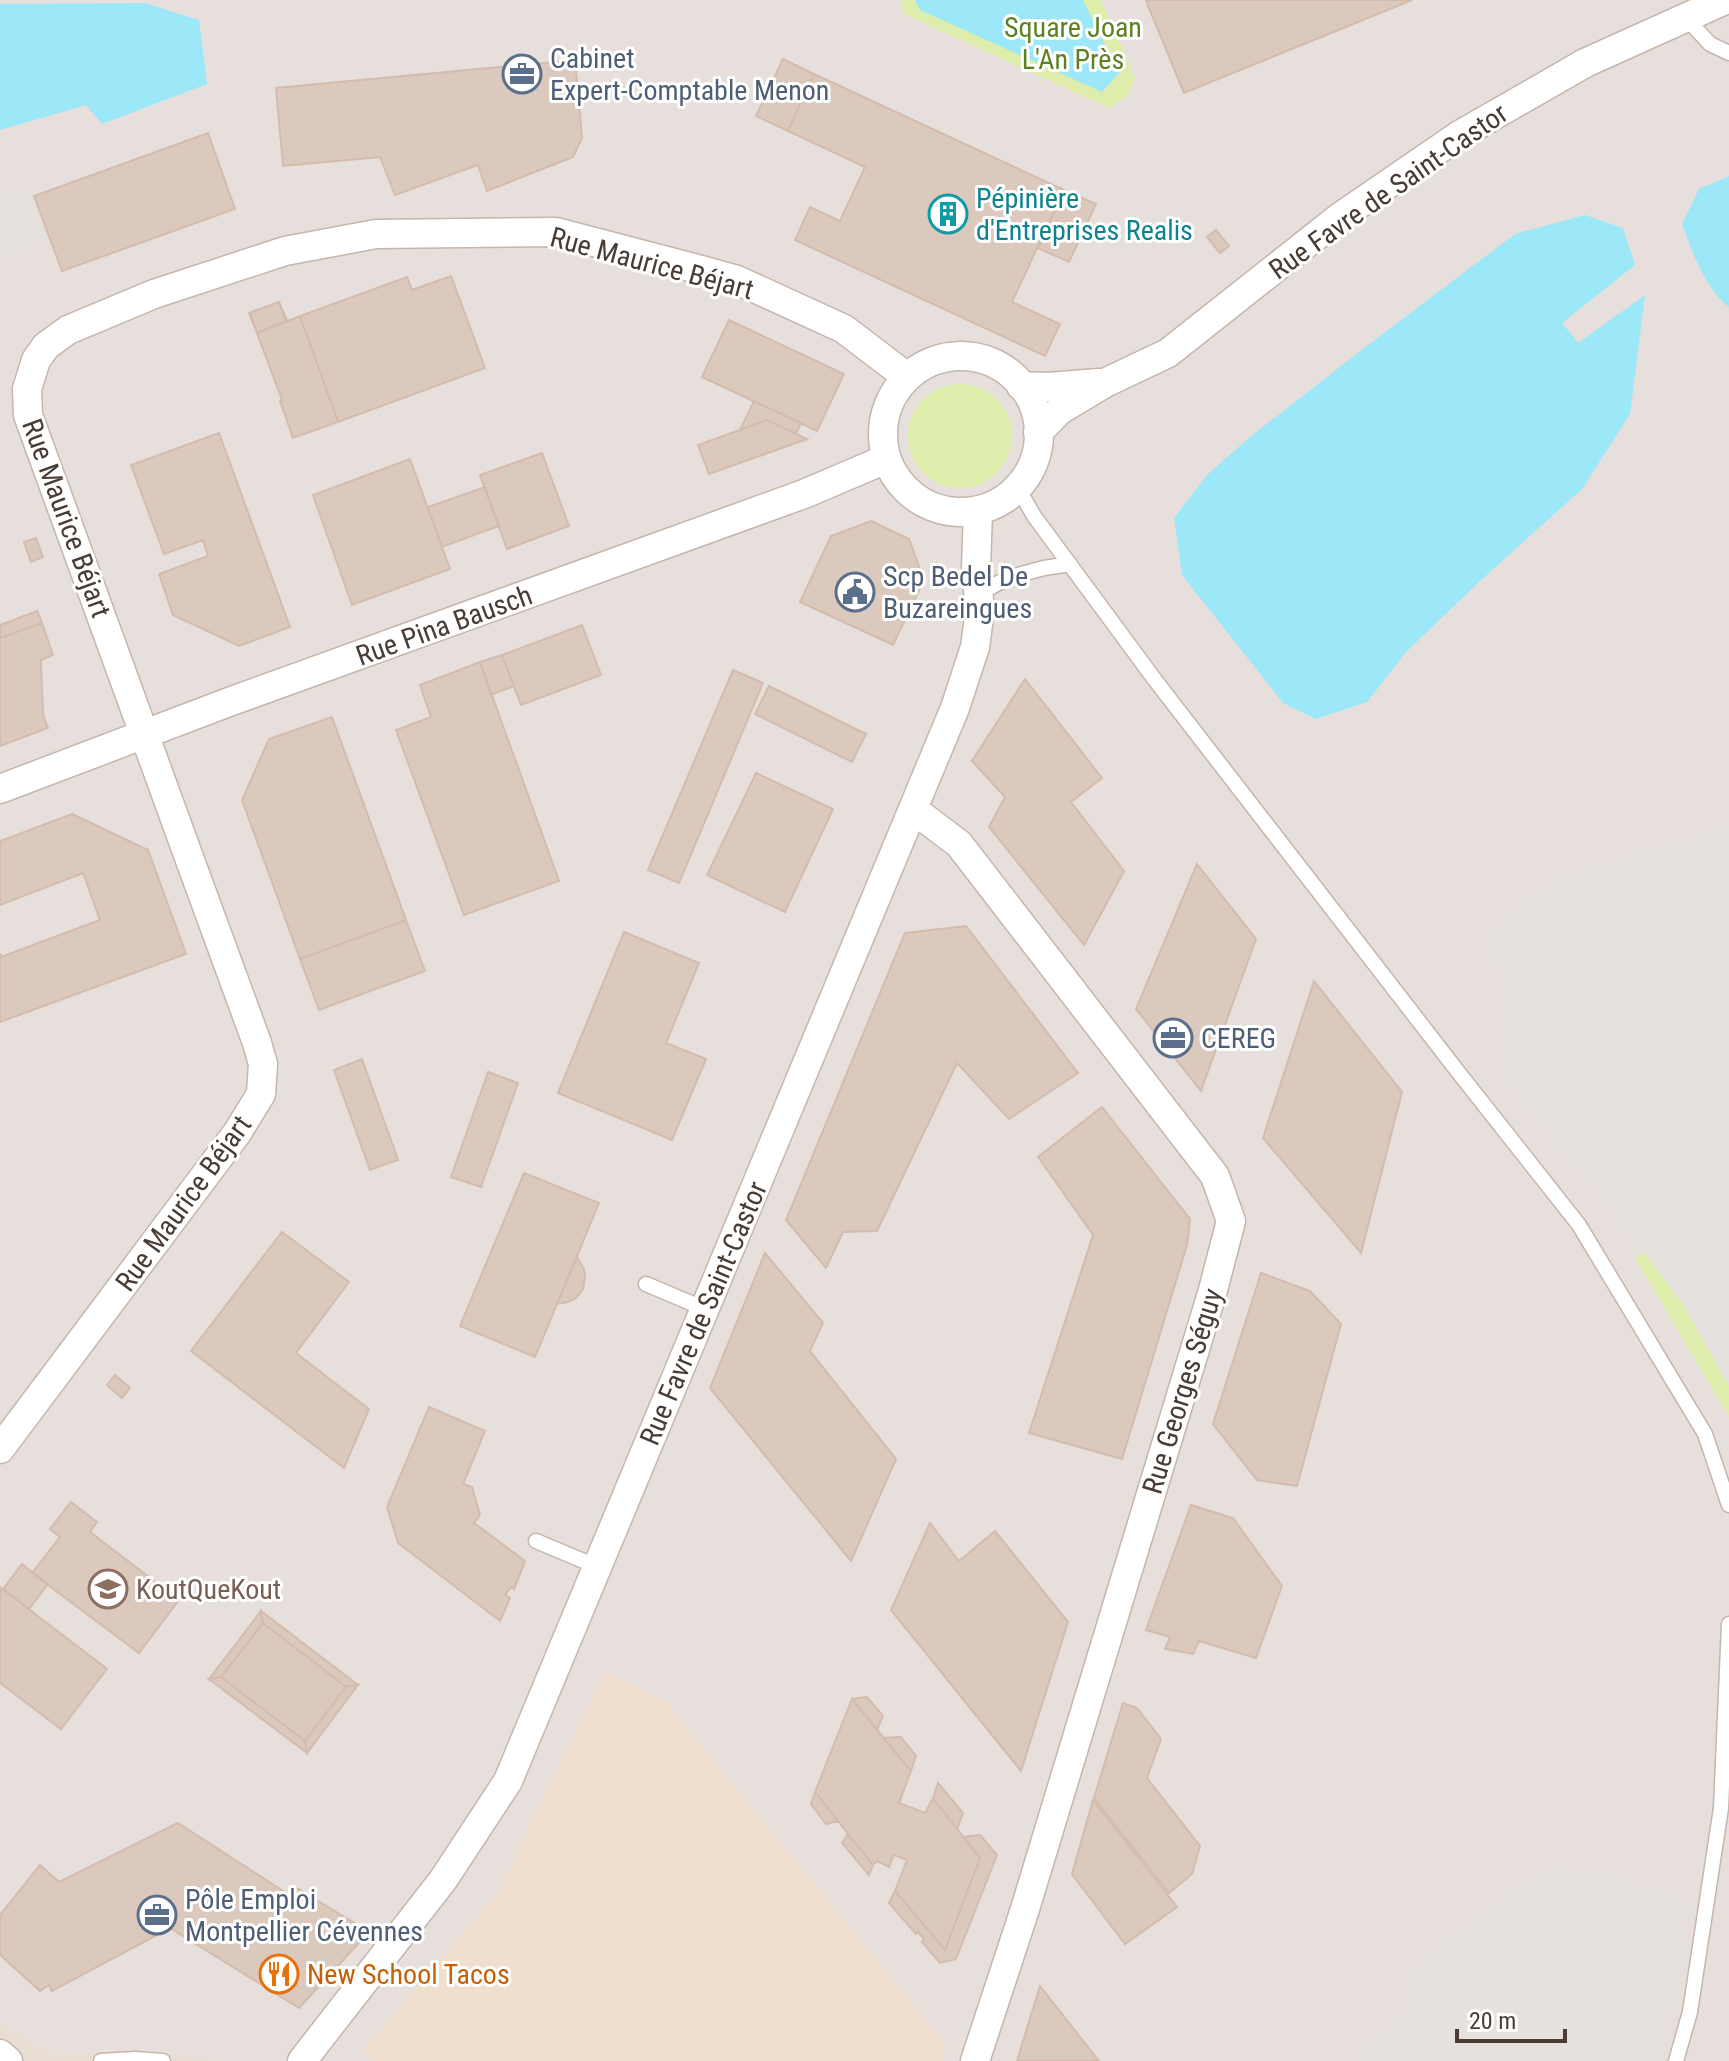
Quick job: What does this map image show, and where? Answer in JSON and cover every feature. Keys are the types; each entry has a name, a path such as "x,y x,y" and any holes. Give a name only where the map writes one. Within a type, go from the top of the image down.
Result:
{"street":[{"name":"Rue Favre de Saint-Castor","path":"1038,432 1060,410 1107,382 1168,353 1340,217 1458,136 1585,63 1725,0"},
{"name":"Rue Maurice Béjart","path":"0,1449 237,1133 261,1094 263,1064 28,415 27,389 36,360 46,346 68,330 154,294 285,251 376,234 556,232 737,280 844,329 907,377"},
{"path":"959,356 994,363 1021,386 1035,412 1038,432 1036,452 1018,488 1000,502 978,511 955,513 933,507 913,496 897,479 886,459 883,437 885,415 893,395 907,377 942,358 959,356"},
{"name":"Rue Favre de Saint-Castor","path":"1021,386 1107,382"},
{"name":"Rue Pina Bausch","path":"0,789 243,697 804,494 886,459"},
{"name":"Rue Favre de Saint-Castor","path":"302,2061 443,1880 508,1781 955,708 975,647 980,610 976,569 978,511"},
{"name":"Rue Georges Séguy","path":"914,810 959,844 1215,1176 1231,1221 1213,1290 1030,1894 975,2061"},
{"path":"0,2054 8,2061"}],"lane":[{"path":"1685,17 1710,44 1729,53"},
{"path":"1018,488 1034,516 1155,680 1579,1225 1705,1434 1729,1505"},
{"path":"979,594 1007,578 1070,564"},
{"path":"646,1284 705,1309"},
{"path":"536,1541 598,1567"},
{"path":"1676,2061 1690,2012 1721,1808 1729,1624"},
{"path":"101,2061 163,2061"}],"shaded area":[{"path":"0,0 1729,0 1729,2061 220,2061 140,2050 53,2056 0,2021"},
{"path":"25,190 45,239 0,261 0,195"},
{"path":"1729,826 1729,1385 1683,1304 1591,1182 1502,1077 1497,925 1559,876"},
{"path":"605,1671 665,1702 947,2046 942,2061 375,2061 362,2052 498,1893"},
{"path":"1547,1867 1612,1878 1686,1904 1681,1964 1653,2061 1364,2061 1372,2030 1397,2036 1418,1964"},
{"path":"0,2021 53,2056 140,2050 220,2061 0,2061"}],"green space":[{"name":"Square Joan L'An Près","path":"901,0 1101,0 1135,78 1128,96 1109,108 904,14"},
{"path":"960,384 980,388 997,399 1008,416 1012,436 1008,456 997,473 980,484 960,488 940,484 923,473 912,456 908,436 912,416 923,399 940,388"},
{"path":"1644,1252 1683,1304 1729,1386 1729,1417 1635,1258"}],"water":[{"name":"Square Joan L'An Près","path":"915,0 1083,0 1119,73 1102,92 920,10"},
{"path":"145,3 199,20 207,84 102,124 86,105 0,130 0,4"},
{"path":"1729,176 1729,307 1706,280 1682,224 1699,189"},
{"path":"1585,215 1623,228 1635,265 1562,323 1578,343 1645,295 1630,414 1582,489 1407,651 1367,702 1316,719 1283,703 1182,575 1174,518 1208,474 1250,437 1515,234"}],"building":[{"path":"1147,0 1412,0 1184,93"},
{"path":"783,59 814,74 788,131 756,116"},
{"path":"575,60 582,138 573,157 487,191 478,165 395,195 380,157 283,166 276,88"},
{"name":"Pépinière d'Entreprises Realis","path":"814,74 1064,190 1012,302 1060,324 1045,356 795,240 810,207 840,221 865,167 788,131"},
{"path":"208,133 235,209 62,271 34,196"},
{"path":"1064,190 1096,204 1069,262 1038,248"},
{"path":"1216,230 1229,246 1220,253 1207,237"},
{"path":"451,276 485,368 338,422 300,316 407,277 412,290"},
{"path":"279,302 286,322 257,333 249,313"},
{"path":"279,302 287,321 257,333 250,313"},
{"path":"300,316 338,422 293,438 257,333"},
{"path":"729,320 844,374 817,431 702,377"},
{"path":"754,401 801,423 796,434 767,420 740,430"},
{"path":"767,420 807,439 709,474 698,445"},
{"path":"219,433 290,627 239,646 173,615 159,574 208,556 203,540 164,554 131,465"},
{"path":"542,453 569,526 507,549 480,475"},
{"path":"410,459 450,569 352,605 313,495"},
{"path":"485,487 499,526 442,547 428,507"},
{"path":"871,521 909,539 924,580 893,645 800,602 831,536"},
{"path":"36,538 43,557 31,562 24,542"},
{"path":"37,611 42,623 0,638 0,625"},
{"path":"42,623 53,655 41,660 43,715 48,728 0,746 0,638"},
{"path":"582,625 601,675 521,705 502,655"},
{"path":"502,655 514,686 491,695 480,662"},
{"path":"480,662 559,881 464,915 396,730 431,717 420,685"},
{"path":"733,670 763,683 679,883 648,870"},
{"path":"1025,679 1102,778 1071,802 1124,871 1084,945 989,827 1005,797 972,761"},
{"path":"769,686 866,734 852,762 755,714"},
{"path":"332,717 406,920 300,959 242,800 269,739"},
{"path":"756,773 833,809 785,912 707,875"},
{"path":"72,814 148,850 186,954 0,1022 0,953 1,957 100,920 83,873 0,905 0,841"},
{"path":"1197,864 1256,939 1201,1091 1136,1009"},
{"path":"406,920 425,971 319,1010 300,959"},
{"path":"966,926 1078,1073 1009,1119 957,1063 877,1231 843,1232 826,1268 786,1220 905,933"},
{"path":"624,932 699,963 666,1043 706,1059 672,1140 558,1093"},
{"path":"1314,981 1402,1092 1361,1253 1263,1138"},
{"path":"362,1059 398,1160 370,1170 334,1070"},
{"path":"488,1072 518,1083 481,1187 451,1177"},
{"path":"1102,1107 1190,1219 1187,1245 1122,1459 1029,1433 1093,1235 1038,1157"},
{"path":"524,1173 599,1203 535,1357 460,1326"},
{"path":"282,1232 349,1282 296,1353 369,1409 344,1468 191,1351"},
{"path":"765,1253 823,1323 810,1351 896,1459 851,1561 710,1388"},
{"path":"577,1257 584,1269 583,1289 576,1298 557,1304"},
{"path":"1261,1273 1310,1291 1341,1324 1297,1486 1257,1480 1213,1424"},
{"path":"115,1375 130,1388 122,1398 107,1385"},
{"path":"429,1407 485,1431 463,1484 472,1487 480,1515 474,1523 525,1561 514,1589 512,1586 505,1595 510,1598 500,1621 398,1543 387,1507"},
{"path":"71,1502 97,1522 90,1532 179,1600 139,1653 32,1573 60,1537 50,1529"},
{"path":"1191,1505 1233,1518 1282,1586 1256,1658 1199,1641 1193,1654 1165,1649 1170,1637 1146,1630"},
{"path":"930,1523 959,1561 995,1531 1068,1622 1021,1771 891,1610"},
{"path":"22,1564 48,1584 29,1609 3,1589"},
{"path":"0,1587 107,1669 61,1729 0,1683"},
{"path":"261,1611 263,1623 221,1677 209,1679"},
{"path":"261,1611 358,1685 346,1687 263,1623"},
{"path":"263,1623 346,1687 305,1741 221,1677"},
{"path":"221,1677 305,1741 307,1753 209,1679"},
{"path":"358,1685 307,1753 305,1741 346,1687"},
{"path":"867,1697 883,1716 877,1730 852,1699"},
{"path":"852,1699 911,1771 899,1803 925,1813 933,1798 980,1858 945,1950 895,1891 907,1860 894,1855 889,1867 877,1861 873,1865 815,1792"},
{"path":"1123,1703 1137,1708 1161,1739 1147,1778 1200,1846 1192,1874 1169,1893 1094,1798"},
{"path":"901,1737 916,1756 911,1771 883,1738"},
{"path":"938,1783 963,1813 957,1829 933,1798"},
{"path":"815,1792 838,1821 826,1824 811,1804"},
{"path":"1093,1800 1177,1907 1125,1944 1072,1874"},
{"path":"178,1823 291,1896 297,1888 369,1932 299,2008 170,1928 52,1991 49,1985 40,1991 0,1955 0,1915 40,1865 59,1882"},
{"path":"848,1834 873,1865 869,1875 842,1843"},
{"path":"980,1835 997,1855 956,1959 940,1963 922,1942 924,1939 889,1903 895,1891 945,1950 980,1858 963,1837"},
{"path":"1040,1986 1099,2061 1017,2061"}],"place":[{"name":"Cabinet Expert-Comptable Menon","path":"522,74"},
{"name":"Pépinière d'Entreprises Realis","path":"948,214"},
{"name":"Scp Bedel De Buzareingues","path":"855,592"},
{"name":"CEREG","path":"1173,1038"},
{"name":"KoutQueKout","path":"108,1589"},
{"name":"Pôle Emploi Montpellier Cévennes","path":"157,1915"},
{"name":"New School Tacos","path":"279,1974"}]}
